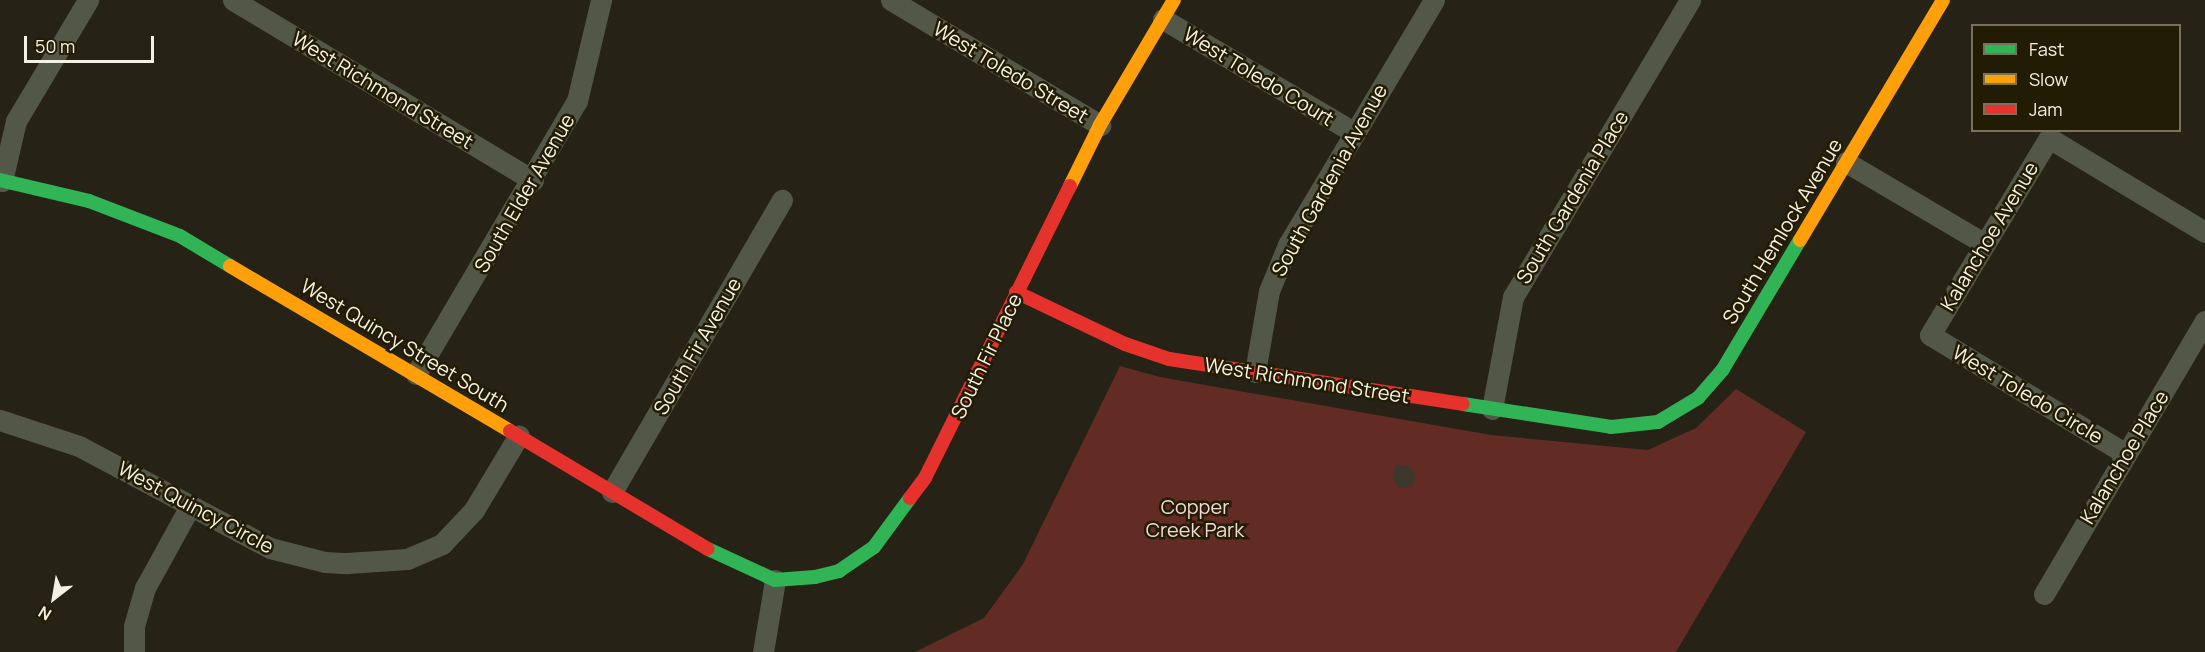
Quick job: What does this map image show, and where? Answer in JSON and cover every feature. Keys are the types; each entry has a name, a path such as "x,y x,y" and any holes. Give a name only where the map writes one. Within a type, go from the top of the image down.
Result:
{"street":[{"path":"1,180 16,121 88,0"},
{"name":"West Richmond Street","path":"233,0 533,180"},
{"name":"South Elder Avenue","path":"416,374 533,180 577,101 601,0"},
{"name":"South Fir Place","path":"775,580 839,571 874,547 890,529 936,459 1100,125 1174,0"},
{"name":"South Gardenia Avenue","path":"1256,372 1263,314 1276,271 1354,133 1434,0"},
{"name":"South Gardenia Place","path":"1492,409 1513,297 1690,0"},
{"name":"South Hemlock Avenue","path":"1611,427 1642,425 1671,416 1711,386 1943,0"},
{"name":"West Toledo Street","path":"903,3 1100,125"},
{"name":"West Toledo Court","path":"1163,19 1354,133"},
{"name":"Kalanchoe Avenue","path":"1930,335 2049,138 2205,232"},
{"path":"1846,162 1985,244"},
{"name":"West Quincy Street South","path":"1,180 89,201 180,236 732,563 775,580"},
{"name":"South Fir Avenue","path":"612,492 782,200"},
{"name":"West Richmond Street","path":"1016,292 1147,353 1611,427"},
{"name":"Kalanchoe Place","path":"2044,594 2205,321"},
{"name":"West Toledo Circle","path":"1930,335 2126,454"},
{"name":"West Quincy Circle","path":"0,420 79,446 249,538 290,555 347,563 407,559 426,553 456,532 519,435"},
{"path":"134,652 134,626 145,588 190,506"},
{"path":"763,652 775,580"}],"green space":[{"name":"Copper Creek Park","path":"1120,366 1160,377 1491,435 1648,450 1696,428 1736,389 1806,432 1676,652 915,652 984,618 1023,564"}],"building":[{"path":"1408,465 1416,475 1412,486 1399,488 1392,478 1396,466"}],"traffic: fast":[{"path":"0,180 89,201 180,236 230,266"},
{"path":"1463,404 1611,427 1658,422 1698,398 1723,369 1800,240"},
{"path":"708,549 775,580 815,577 839,571 874,547 910,498"}],"traffic: slow":[{"path":"1070,186 1100,125 1174,0"},
{"path":"1800,240 1943,0"},
{"path":"230,266 510,431"}],"traffic: jam":[{"path":"910,498 925,478 1070,186"},
{"path":"1016,292 1125,344 1169,359 1463,404"},
{"path":"510,431 708,549"}]}
